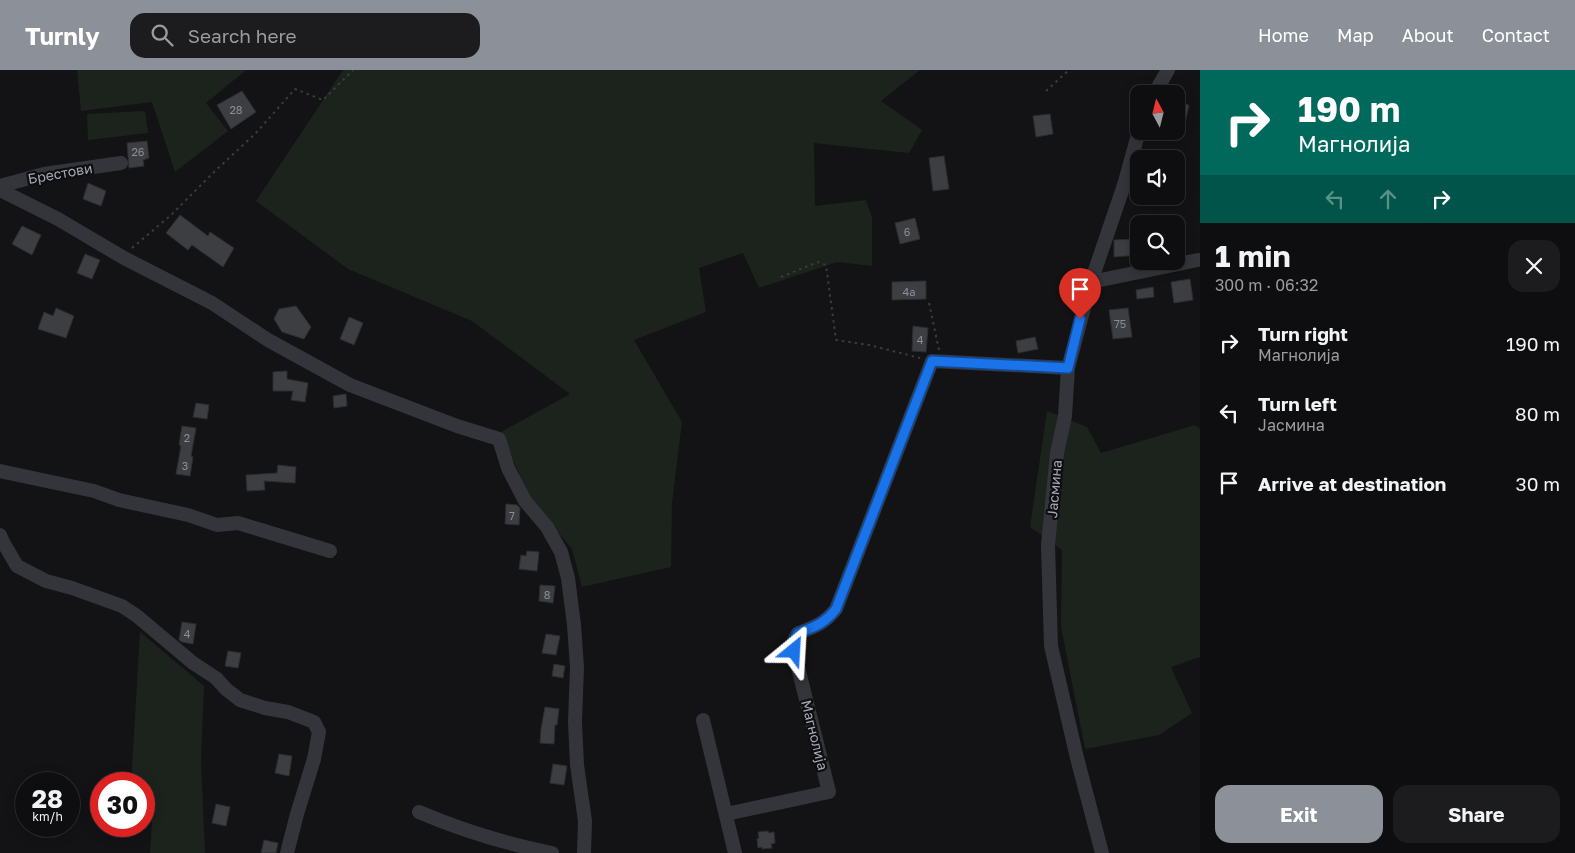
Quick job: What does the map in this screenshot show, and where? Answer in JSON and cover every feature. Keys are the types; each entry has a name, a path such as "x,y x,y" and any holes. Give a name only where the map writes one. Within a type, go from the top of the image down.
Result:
{"street":[{"path":"1159,85 1168,70"},
{"name":"Јасмина","path":"1102,853 1077,758 1051,646 1048,545 1057,453 1065,416 1068,368 1091,282 1124,185 1136,140"},
{"name":"Брестови","path":"0,188 44,174 121,163"},
{"path":"0,188 58,219 124,258 212,303 268,340 350,385 457,426 499,439 508,468 525,501 547,527 561,552 568,578 577,667 575,722 577,765 585,821 584,853"},
{"path":"1091,282 1198,260"},
{"path":"937,362 1068,368"},
{"name":"Магнолија","path":"726,814 829,792 794,651 794,640 798,633 828,620 836,609 937,362"},
{"path":"0,470 94,491 119,500 188,516 217,525 238,523 330,552"},
{"path":"0,535 2,542 17,566 46,580 122,606 137,616 193,663 216,678 240,700 265,708 288,712 314,722 319,732 314,759 297,814 288,853"},
{"path":"703,720 735,853"},
{"path":"419,812 458,827 528,848 552,853"}],"path":[{"path":"124,258 137,243 170,216 255,134 295,89 323,100 353,70"},
{"path":"1046,91 1069,70"},
{"path":"781,278 818,262 826,265 836,340 869,345 937,362 928,303"}],"shaded area":[{"path":"77,70 246,70 206,103 228,131 175,172 152,102 81,111"},
{"path":"343,70 920,70 881,101 922,130 909,153 814,143 815,206 866,200 872,218 872,266 837,262 759,288 743,253 699,268 706,312 634,340 682,422 672,503 671,567 582,587 572,549 531,500 501,432 570,394 472,321 348,269 256,201"},
{"path":"145,111 148,133 88,140 87,114"},
{"path":"1047,411 1087,427 1101,453 1195,425 1200,429 1200,657 1171,667 1192,713 1159,735 1085,749 1061,627 1062,550 1030,527"},
{"path":"140,632 204,686 201,761 205,853 150,853 151,837 155,837 155,772 132,772"}],"building":[{"path":"242,91 256,112 231,129 217,105"},
{"path":"1185,104 1189,105 1185,123"},
{"path":"1050,114 1053,134 1036,137 1033,116"},
{"path":"147,141 149,158 143,160 144,166 129,168 127,143"},
{"path":"944,156 949,189 933,191 929,158"},
{"path":"88,183 106,191 101,206 83,199"},
{"path":"180,215 208,236 210,232 234,248 223,267 192,245 188,250 166,233"},
{"path":"915,218 920,239 900,244 895,223"},
{"path":"22,226 41,235 32,255 12,244"},
{"path":"1130,239 1130,256 1114,257 1114,240"},
{"path":"85,254 100,260 92,279 77,273"},
{"path":"1190,279 1193,300 1174,303 1171,282"},
{"path":"926,281 926,299 892,300 892,282"},
{"path":"1153,287 1154,297 1137,299 1136,290"},
{"path":"296,306 311,327 304,339 282,332 274,319 279,309"},
{"path":"56,308 74,316 66,338 38,329 44,312 53,316"},
{"path":"1128,308 1132,337 1113,339 1109,310"},
{"path":"349,317 363,323 354,345 340,339"},
{"path":"913,326 928,328 926,352 912,351"},
{"path":"1035,337 1038,349 1018,353 1016,341"},
{"path":"287,371 287,379 308,383 305,402 291,400 293,391 273,391 273,372"},
{"path":"346,394 347,406 334,408 333,396"},
{"path":"196,403 209,405 207,419 193,417"},
{"path":"182,426 196,428 190,476 176,474"},
{"path":"278,465 296,467 295,483 264,481 265,490 247,491 246,475 277,473"},
{"path":"506,504 517,505 520,508 519,525 505,524"},
{"path":"527,551 539,552 537,571 519,569 521,555 526,556"},
{"path":"540,585 555,586 553,603 539,601"},
{"path":"182,622 196,624 193,644 179,640"},
{"path":"546,634 560,636 556,655 542,653"},
{"path":"228,651 241,653 238,668 225,666"},
{"path":"554,664 565,666 563,678 552,676"},
{"path":"545,707 559,709 557,725 555,725 554,744 540,743"},
{"path":"279,754 292,756 289,776 275,773"},
{"path":"553,764 567,766 564,785 550,783"},
{"path":"216,804 230,807 226,826 212,823"},
{"path":"768,831 769,833 774,832 775,843 771,844 772,848 758,848 758,832"},
{"path":"264,840 278,843 276,853 261,853"}],"route":[{"path":"794,651 794,640 798,633 828,620 836,609 839,597 932,361 1068,368 1080,319"}]}
